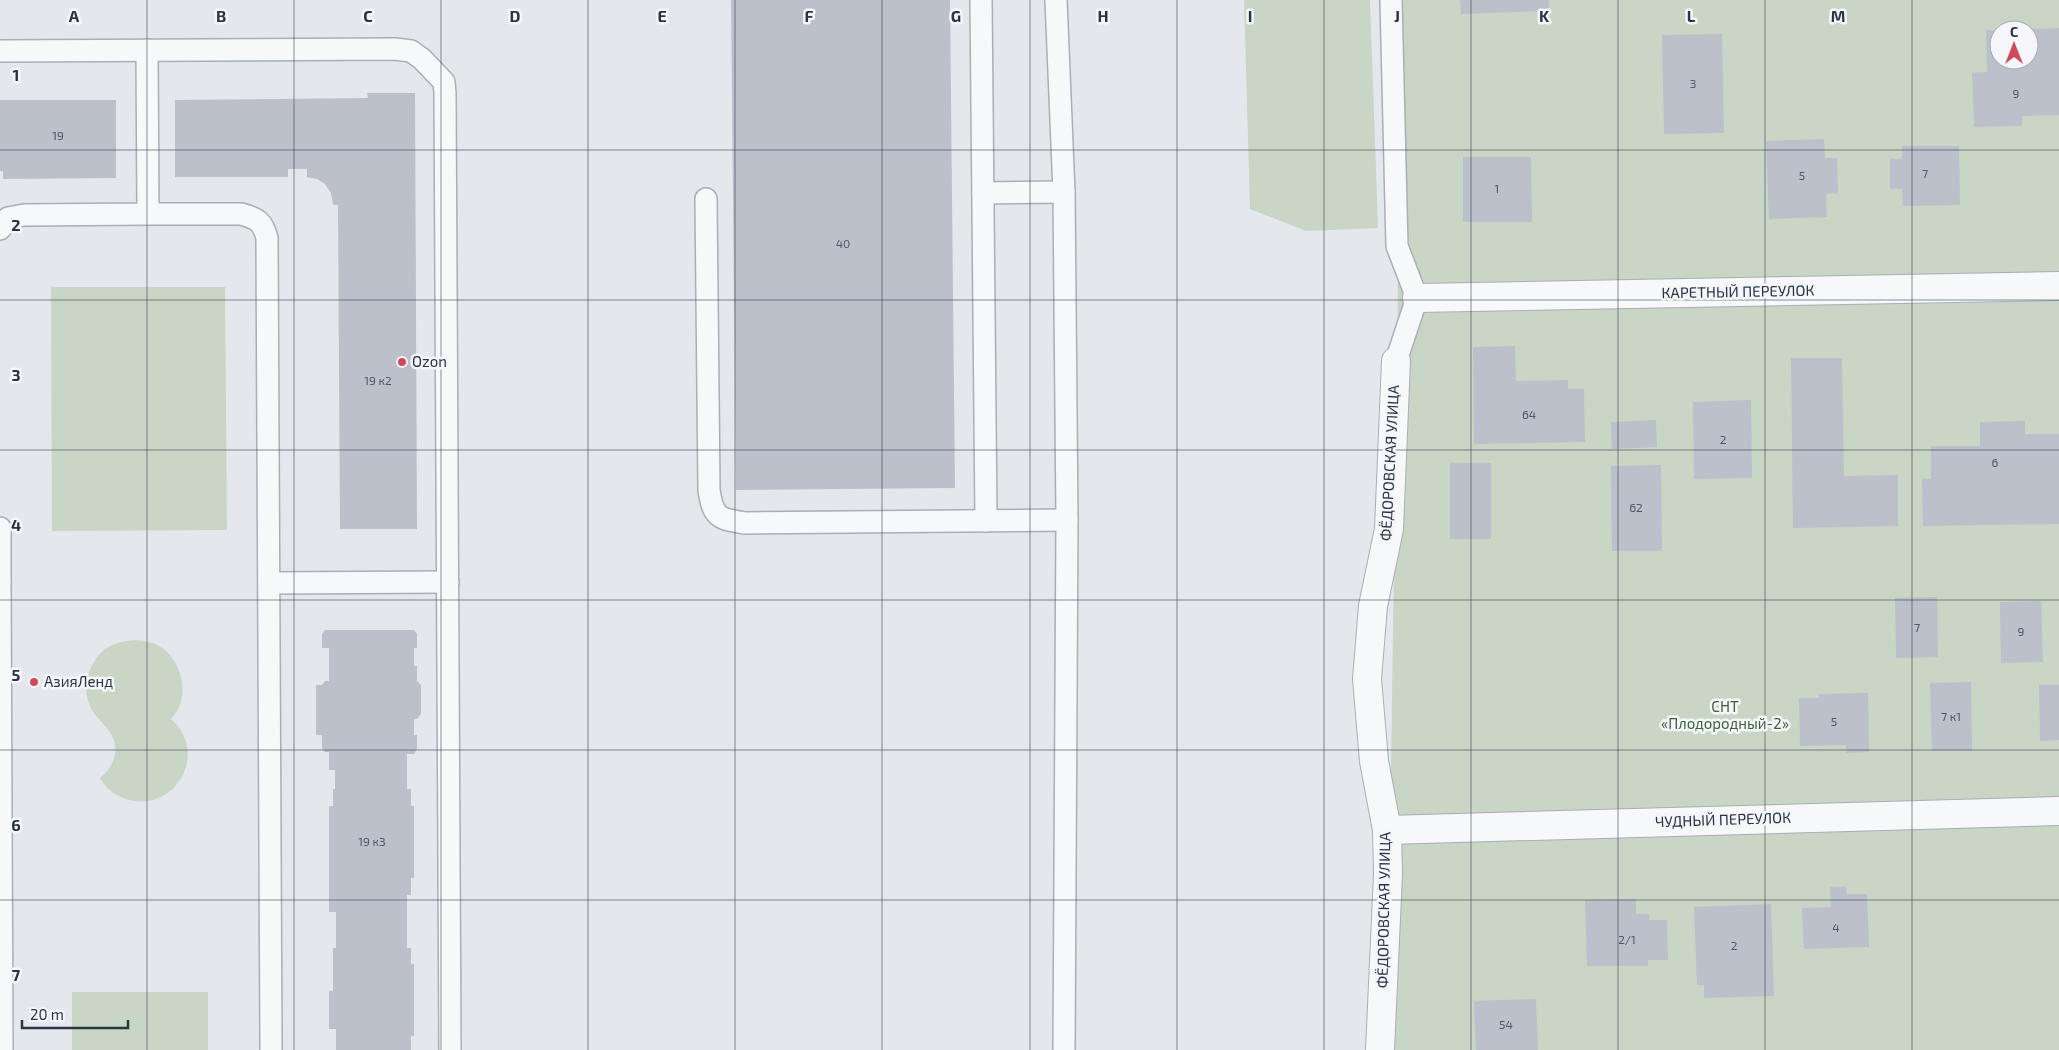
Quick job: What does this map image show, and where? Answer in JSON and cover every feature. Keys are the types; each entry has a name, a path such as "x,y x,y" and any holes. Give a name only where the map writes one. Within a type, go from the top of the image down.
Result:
{"street":[{"name":"КАРЕТНЫЙ ПЕРЕУЛОК","path":"1417,298 2059,286"},
{"name":"ФЁДОРОВСКАЯ УЛИЦА","path":"1380,1050 1388,874 1387,830 1374,761 1367,679 1373,606 1390,529 1396,361"},
{"name":"ЧУДНЫЙ ПЕРЕУЛОК","path":"1387,830 2059,811"}],"lane":[{"path":"981,0 986,521"},
{"path":"1056,0 1064,192 1067,520 1064,1050"},
{"path":"1391,0 1397,246 1417,298"},
{"path":"0,51 395,49 411,51 422,59 444,82 450,1050"},
{"path":"148,50 148,214"},
{"path":"983,193 1064,192"},
{"path":"706,199 708,490 712,508 724,520 745,523 1067,520"},
{"path":"0,229 8,218 24,215 148,214 241,214 253,216 264,227 267,248 271,1050"},
{"name":"ФЁДОРОВСКАЯ УЛИЦА","path":"1396,361 1417,298"},
{"path":"0,528 2,1050"},
{"path":"269,583 448,582"}],"green space":[{"path":"1244,0 1370,0 1378,228 1306,231 1250,209"},
{"name":"СНТ «Плодородный-2»","path":"1402,0 2059,0 2059,1050 1387,1050"},
{"path":"51,287 225,287 227,530 52,531"},
{"path":"134,640 150,642 161,647 171,656 176,664 180,673 182,693 181,702 171,719 182,733 187,749 187,764 181,779 171,791 157,799 141,801 123,798 107,787 100,778 110,767 113,760 115,754 114,740 111,733 95,715 87,699 86,691 88,675 99,654 112,645"},
{"path":"72,992 208,992 208,1050 72,1050"}],"building":[{"path":"731,0 950,0 955,488 736,490"},
{"path":"1460,0 1549,0 1549,11 1461,14"},
{"path":"2059,28 2059,115 2022,116 2022,126 1974,127 1972,73 1987,72 1986,30 1989,30 1989,70 2039,70 2039,29"},
{"path":"1722,34 1724,133 1664,134 1662,35"},
{"path":"367,93 415,93 417,529 340,529 338,205 333,205 331,193 325,184 317,179 307,177 307,169 288,169 288,177 175,177 175,100 368,98"},
{"path":"0,100 116,100 116,178 3,179 3,171 0,171"},
{"path":"1824,139 1825,158 1837,158 1838,193 1826,194 1827,217 1769,219 1766,141"},
{"path":"1902,146 1959,146 1960,205 1903,206 1902,189 1890,189 1890,159 1902,159"},
{"path":"1463,157 1531,157 1532,222 1463,222"},
{"path":"1515,346 1516,381 1568,380 1568,389 1584,389 1585,442 1474,444 1473,347"},
{"path":"1791,358 1842,358 1844,476 1898,475 1898,526 1793,528"},
{"path":"1751,400 1752,478 1694,479 1693,402"},
{"path":"1656,420 1657,447 1612,449 1611,422"},
{"path":"2025,421 2025,434 2059,434 2059,524 1923,526 1922,479 1931,479 1931,446 1980,446 1980,422"},
{"path":"1450,463 1491,463 1491,539 1450,539"},
{"path":"1661,465 1662,551 1612,551 1611,466"},
{"path":"1937,597 1938,657 1896,658 1895,598"},
{"path":"2041,601 2043,662 2001,663 2000,602"},
{"path":"325,630 414,630 417,634 417,648 414,648 414,666 417,666 417,681 421,685 421,714 417,719 414,719 414,735 417,735 417,749 414,754 407,754 407,789 411,789 411,806 414,806 414,878 411,878 411,895 407,895 407,948 411,948 411,964 414,964 414,1036 411,1036 411,1050 336,1050 336,1029 329,1029 329,991 333,991 333,948 336,948 336,912 329,912 329,806 333,806 335,770 329,770 329,752 325,752 322,748 322,735 316,735 316,685 322,685 325,681 329,681 329,648 322,648 322,634"},
{"path":"1971,682 1972,751 1932,751 1930,683"},
{"path":"2039,685 2059,685 2059,740 2040,741"},
{"path":"1868,693 1869,752 1846,753 1846,745 1800,746 1799,698 1819,698 1819,694"},
{"path":"1830,887 1846,887 1847,894 1867,894 1869,947 1804,949 1802,908 1831,907"},
{"path":"1636,899 1636,914 1649,914 1649,920 1667,920 1668,960 1648,960 1648,966 1587,966 1585,900"},
{"path":"1771,904 1774,996 1704,998 1704,985 1697,985 1694,907"},
{"path":"1536,999 1538,1050 1476,1050 1474,1001"}],"place":[{"name":"Ozon","path":"402,362"},
{"name":"АзияЛенд","path":"34,682"}]}
